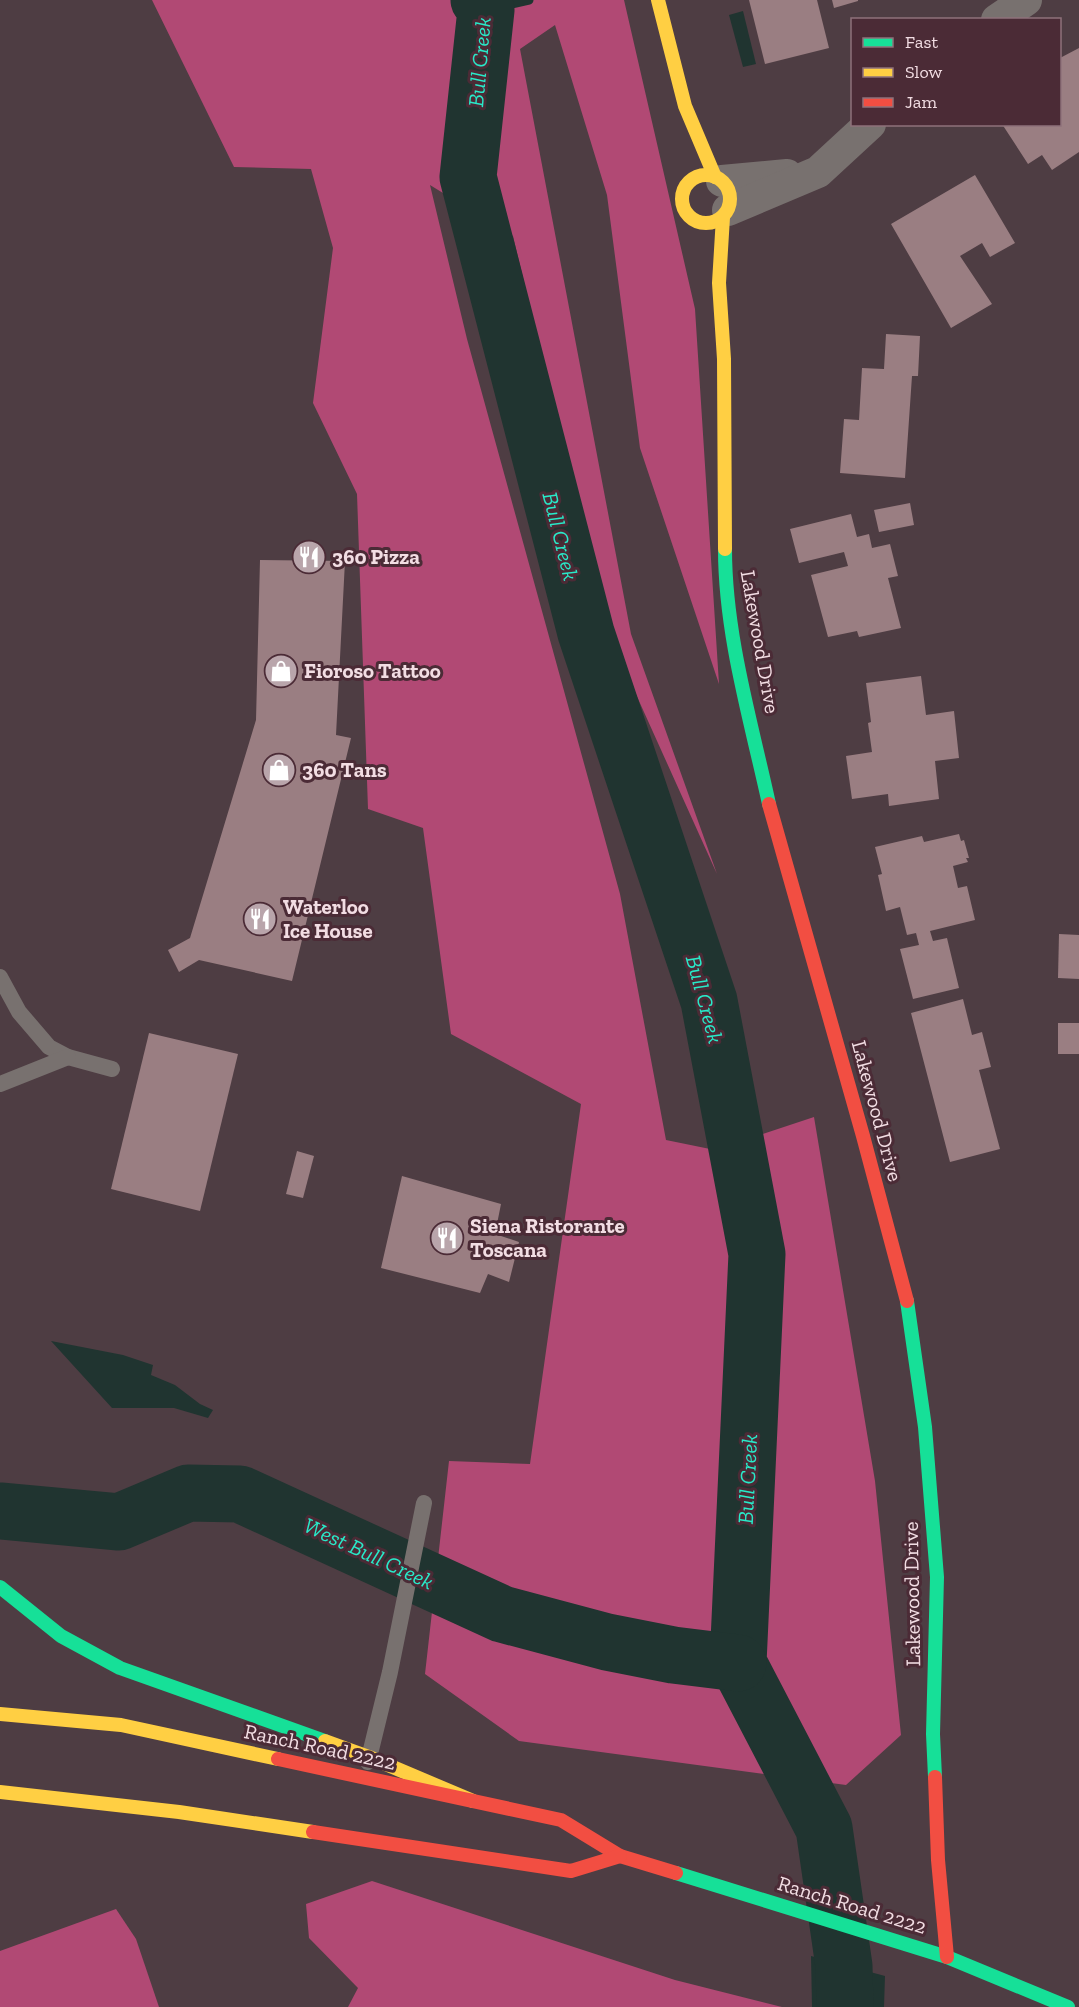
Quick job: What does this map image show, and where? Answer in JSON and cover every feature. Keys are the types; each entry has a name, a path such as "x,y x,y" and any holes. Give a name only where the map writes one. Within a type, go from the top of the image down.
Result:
{"main road":[{"name":"Lakewood Drive","path":"658,0 685,106 722,196 719,283 724,359 725,565 734,641 772,817 863,1136 906,1298 925,1427 937,1577 933,1734 938,1860 947,1957"},
{"name":"Lakewood Drive","path":"685,106 685,142"},
{"path":"684,166 683,205 692,219 708,223 722,196 700,176 688,184 684,190"},
{"name":"Lakewood Drive","path":"692,219 719,283"},
{"path":"1,1588 61,1636 120,1668 369,1756 473,1801"},
{"name":"Ranch Road 2222","path":"0,1713 121,1725 561,1820 620,1856 947,1957 1068,2007"},
{"path":"0,1792 130,1806 571,1871 620,1856"}],"street":[{"path":"1000,18 1026,0"},
{"path":"722,196 818,172 868,126"}],"lane":[{"path":"0,977 19,1012 50,1047 68,1057 112,1069"},
{"path":"0,1084 68,1057"},
{"path":"365,1778 390,1672 424,1503"}],"shaded area":[{"path":"152,0 624,0 695,309 719,684 640,448 607,195 555,25 520,49 631,634 717,874 607,630 513,236 430,185 467,339 620,894 666,1140 715,1150 814,1117 875,1481 901,1735 846,1785 519,1741 425,1674 449,1461 530,1464 581,1104 451,1034 423,828 368,809 357,494 313,403 333,248 311,169 234,167"},
{"path":"743,11 756,64 743,67 729,15"},
{"path":"51,1341 123,1355 153,1365 151,1375 175,1385 200,1404 213,1410 208,1418 174,1408 112,1408"},
{"path":"372,1881 675,1980 782,2007 348,2007 358,1988 309,1938 306,1904"},
{"path":"116,1909 136,1939 159,2007 0,2007 0,1951"},
{"path":"811,1956 885,1976 884,2007 812,2007"}],"building":[{"path":"749,0 817,0 829,48 765,64"},
{"path":"832,0 858,0 858,1 834,8"},
{"path":"1079,48 1079,152 1052,170 1042,155 1028,164 1003,126 1061,126 1061,57"},
{"path":"975,175 1015,243 990,257 982,243 960,256 992,304 951,328 891,224"},
{"path":"886,334 920,336 918,376 912,376 905,478 840,473 844,419 859,420 862,368 884,369"},
{"path":"910,503 914,525 879,532 874,510"},
{"path":"851,514 857,537 869,534 872,548 890,544 898,576 888,578 901,628 859,637 857,631 828,637 811,575 848,566 844,552 799,563 790,529"},
{"path":"260,560 345,561 336,735 351,738 292,981 199,960 179,972 168,950 190,938 256,720"},
{"path":"921,676 926,715 954,711 959,758 935,761 939,799 889,806 888,794 852,799 846,756 872,752 866,683"},
{"path":"959,834 961,841 964,840 969,858 966,858 968,862 953,866 958,888 967,886 975,920 930,931 933,941 947,938 959,988 913,999 900,949 919,945 916,933 907,935 900,907 886,911 878,875 882,874 875,847 922,836 924,842"},
{"path":"1059,934 1079,935 1079,979 1058,978"},
{"path":"963,999 972,1035 982,1032 991,1067 979,1070 1000,1149 950,1162 911,1013"},
{"path":"1058,1023 1079,1023 1079,1054 1058,1054"},
{"path":"149,1033 238,1054 200,1211 111,1189"},
{"path":"297,1151 314,1156 303,1198 286,1194"},
{"name":"Siena Ristorante Toscana","path":"402,1176 501,1204 495,1234 519,1242 509,1282 488,1274 480,1293 381,1268"}],"waterway":[{"name":"Bull Creek","path":"479,0 486,10 468,177 586,633 709,1001 757,1254 738,1663 824,1828 844,1966 845,2007"},
{"path":"486,10 529,0"},
{"name":"West Bull Creek","path":"0,1511 119,1522 188,1493 240,1494 502,1614 607,1642 673,1655 738,1663"}],"traffic: fast":[{"path":"725,549 726,581 734,646 769,804"},
{"path":"907,1301 925,1427 937,1577 933,1734 935,1777"},
{"path":"0,1587 61,1636 120,1668 325,1741"},
{"path":"676,1873 947,1957 1068,2007"}],"traffic: slow":[{"path":"658,0 685,106 715,177"},
{"path":"706,175 723,182 730,199 723,216 706,223 689,216 682,199 689,182 706,175"},
{"path":"723,217 719,283 724,359 725,549"},
{"path":"0,1714 121,1725 278,1759"},
{"path":"325,1741 473,1801"},
{"path":"0,1792 179,1812 313,1832"}],"traffic: jam":[{"path":"769,804 907,1301"},
{"path":"278,1759 561,1820 620,1856 676,1873"},
{"path":"935,1777 938,1860 947,1957"},
{"path":"313,1832 571,1871 620,1856"}],"place":[{"name":"360 Pizza","path":"309,557"},
{"name":"Fioroso Tattoo","path":"281,671"},
{"name":"360 Tans","path":"279,770"},
{"name":"Waterloo Ice House","path":"260,919"},
{"name":"Siena Ristorante Toscana","path":"447,1238"}]}
